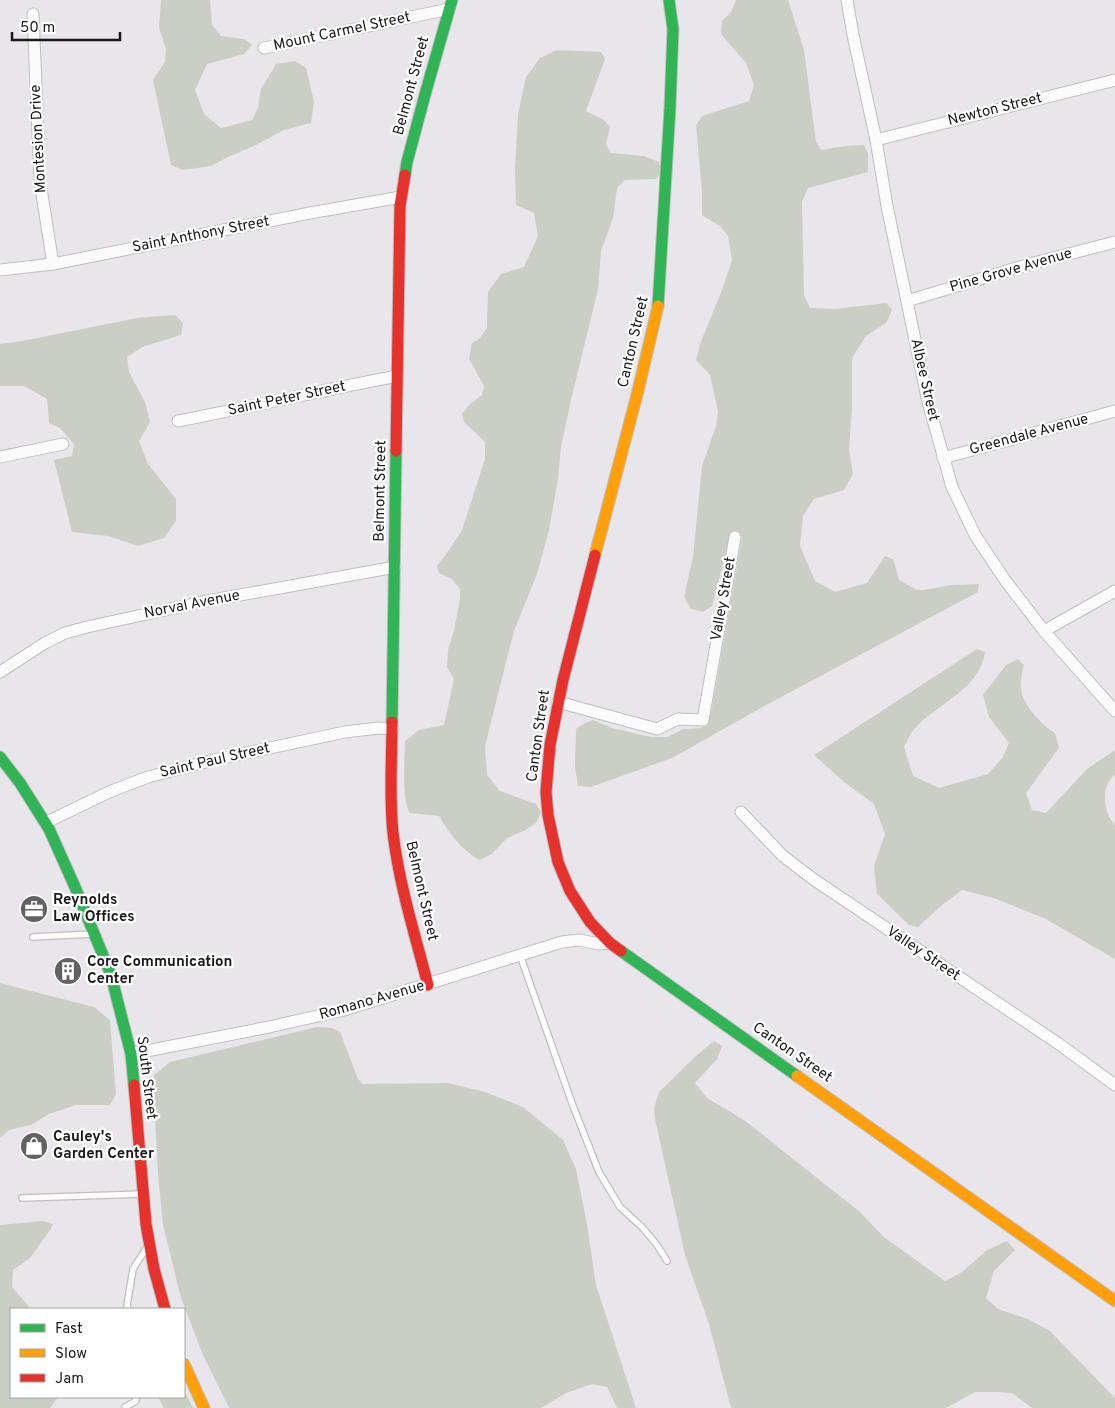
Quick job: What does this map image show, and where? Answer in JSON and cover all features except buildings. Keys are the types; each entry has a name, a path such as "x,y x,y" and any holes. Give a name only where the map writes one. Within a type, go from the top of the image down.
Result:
{"street":[{"name":"Canton Street","path":"669,0 673,29 659,303 558,702 550,745 546,785 548,815 558,862 570,891 590,922 610,943 1115,1301"},
{"name":"Albee Street","path":"847,0 928,402 952,487 975,535 1005,580 1044,631 1115,711"},
{"name":"Mount Carmel Street","path":"264,48 450,5"},
{"name":"Belmont Street","path":"428,985 400,880 391,811 400,206 407,162 450,5"},
{"name":"Montesion Drive","path":"33,14 40,182 53,264"},
{"name":"Newton Street","path":"876,140 1115,80"},
{"name":"Saint Anthony Street","path":"0,270 53,264 401,197"},
{"name":"Pine Grove Avenue","path":"907,301 1030,264 1115,242"},
{"name":"Saint Peter Street","path":"178,421 397,376"},
{"name":"Greendale Avenue","path":"944,458 1115,411"},
{"path":"0,457 63,444"},
{"name":"Valley Street","path":"558,702 657,729 678,719 703,720 735,537"},
{"name":"Norval Avenue","path":"0,672 45,642 65,633 87,627 202,602 395,566"},
{"path":"1044,631 1115,591"},
{"name":"Saint Paul Street","path":"45,824 109,792 148,777 214,760 345,732 378,728 393,729"},
{"name":"South Street","path":"0,757 20,783 45,824 75,887 111,976 131,1054 149,1243 165,1308"},
{"name":"Valley Street","path":"741,812 783,856 812,879 1059,1044 1115,1085"},
{"name":"Romano Avenue","path":"131,1054 269,1028 344,1010 562,942 579,940 599,944 610,943"},
{"path":"185,1366 204,1408"}],"lane":[{"path":"32,937 95,934"},
{"path":"520,955 573,1106 599,1172 620,1206 657,1244 667,1261"},
{"path":"22,1198 143,1194"},
{"path":"128,1308 133,1269 149,1243"},
{"path":"125,1406 136,1401 136,1398"}],"shaded area":[{"path":"161,0 210,0 212,25 221,36 244,39 252,45 244,54 207,64 195,90 204,114 221,128 252,120 258,108 261,89 276,64 295,61 306,68 314,102 311,123 284,130 211,166 183,170 171,165 153,80 165,62 166,49 159,27"},
{"path":"736,0 788,0 804,50 816,142 821,150 864,145 868,153 868,172 808,188 802,202 804,295 810,308 835,309 886,303 892,309 887,322 866,336 852,358 852,410 849,449 853,474 844,490 814,499 803,516 800,546 815,581 835,592 867,583 885,556 893,559 899,580 917,590 952,585 979,584 978,592 770,703 672,758 591,787 578,786 575,767 576,729 583,724 593,720 612,728 651,737 667,737 683,729 702,728 710,719 742,537 738,532 731,533 712,606 703,612 691,609 684,597 693,557 702,466 716,426 718,411 710,375 696,360 700,344 732,260 728,236 720,226 702,215 702,191 696,125 702,116 749,101 754,85 746,63 721,34 722,21 731,12"},
{"path":"557,50 601,52 605,59 586,111 604,120 610,127 606,144 611,153 644,156 659,162 661,172 656,179 625,180 617,188 613,218 601,251 598,289 561,447 558,479 549,530 537,574 514,631 485,746 487,775 500,791 536,804 541,812 537,822 526,830 507,838 492,854 480,860 456,841 439,816 410,813 404,789 405,741 419,730 444,725 454,679 447,667 448,650 454,630 460,589 452,579 439,573 437,566 462,530 485,459 485,442 464,422 462,414 469,405 482,395 484,386 469,359 472,343 480,338 487,328 488,292 501,274 524,267 538,236 534,213 516,205 515,168 518,114 526,77 540,58"},
{"path":"175,315 183,323 181,335 142,347 127,357 129,372 145,402 150,422 139,441 148,464 176,499 176,521 164,538 138,546 108,536 72,532 54,460 72,456 74,444 60,428 49,423 47,399 24,386 0,386 0,344 137,318"},
{"path":"977,649 985,652 982,665 975,676 958,694 916,727 906,742 904,747 913,776 939,788 988,774 1003,757 1009,743 989,717 983,695 1006,665 1018,659 1024,665 1021,677 1022,695 1029,708 1039,720 1055,733 1059,748 1026,793 1032,810 1046,813 1087,769 1115,750 1115,775 1108,783 1105,798 1106,809 1115,825 1115,959 1046,919 994,898 962,890 918,927 909,925 877,894 874,866 885,834 874,804 844,782 814,755"},
{"path":"0,983 94,1007 110,1020 116,1094 110,1105 76,1105 49,1114 31,1125 9,1130 0,1138"},
{"path":"317,1027 332,1028 340,1032 358,1079 363,1084 448,1083 485,1092 523,1107 563,1140 576,1169 596,1285 636,1408 617,1408 607,1387 592,1384 566,1393 541,1408 229,1408 203,1355 181,1298 163,1225 158,1174 154,1075 170,1062"},
{"path":"714,1041 722,1046 717,1059 695,1083 707,1098 744,1120 860,1212 884,1237 945,1281 962,1272 987,1250 1007,1241 1015,1250 994,1271 986,1298 998,1309 1028,1319 1050,1331 1115,1398 1115,1408 1032,1408 1012,1393 975,1392 946,1408 731,1408 709,1324 685,1255 654,1108 659,1092"},
{"path":"43,1221 53,1224 30,1258 13,1270 12,1287 30,1308 10,1308 10,1398 57,1398 50,1408 0,1408 0,1225"},
{"path":"185,1392 193,1408 164,1408 159,1398 185,1398"}],"traffic: fast":[{"path":"405,175 426,91 452,0"},
{"path":"658,306 673,29 669,0"},
{"path":"392,722 396,451"},
{"path":"0,757 20,783 49,829 111,975 131,1054 134,1085"},
{"path":"621,951 797,1076"}],"traffic: slow":[{"path":"595,555 658,306"},
{"path":"797,1076 1115,1301"},
{"path":"185,1366 204,1408"}],"traffic: jam":[{"path":"396,451 400,206 405,175"},
{"path":"595,555 563,680 550,745 546,792 548,815 558,862 570,891 590,922 610,943 621,951"},
{"path":"392,722 391,791 393,833 403,890 428,985"},
{"path":"134,1085 146,1224 154,1269 165,1308"}],"place":[{"name":"Reynolds Law Offices","path":"34,909"},
{"name":"Core Communication Center","path":"68,971"},
{"name":"Cauley's Garden Center","path":"34,1146"}]}
